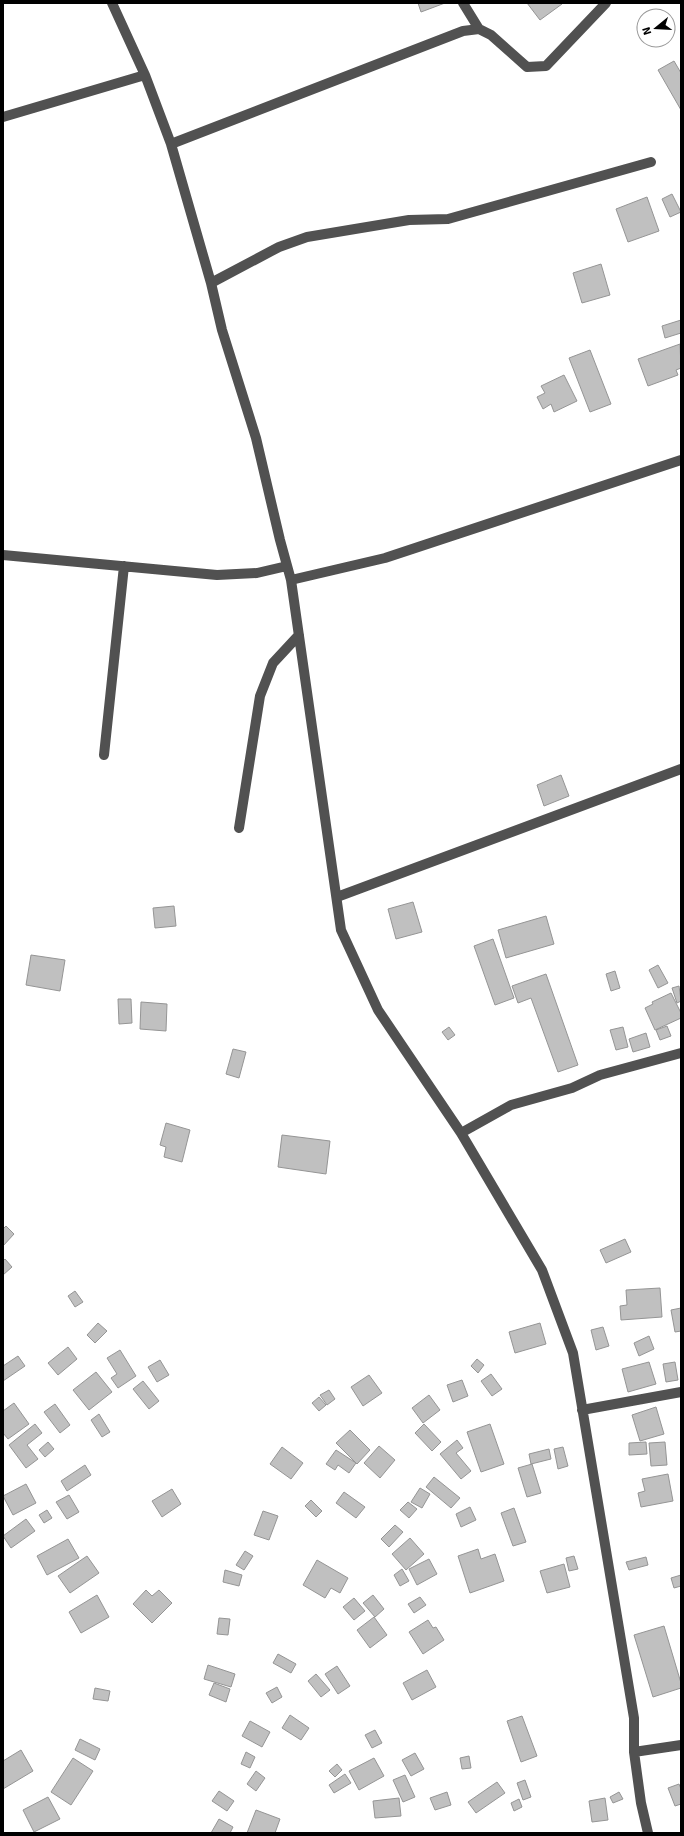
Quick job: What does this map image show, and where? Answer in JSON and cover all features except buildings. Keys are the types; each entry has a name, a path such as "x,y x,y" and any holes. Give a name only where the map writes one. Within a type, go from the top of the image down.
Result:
{"street":[{"path":"112,3 145,75 171,144 211,283 222,330 256,438 291,580 342,930 378,1010 461,1133 542,1270 572,1353 634,1718 634,1752 641,1803 648,1833"},
{"path":"463,3 479,29"},
{"path":"171,144 464,30 479,29 491,35 527,67 546,66 606,3"},
{"path":"3,117 145,75"},
{"path":"211,283 279,247 307,237 409,220 448,219 651,162"},
{"path":"291,580 385,558 681,460"},
{"path":"3,555 217,575 257,573 287,566"},
{"path":"104,754 124,566"},
{"path":"239,828 260,696 273,663 299,636"},
{"path":"337,898 681,769"},
{"path":"461,1133 511,1105 572,1088 600,1075 681,1053"},
{"path":"582,1410 681,1392"},
{"path":"634,1752 681,1745"}]}
